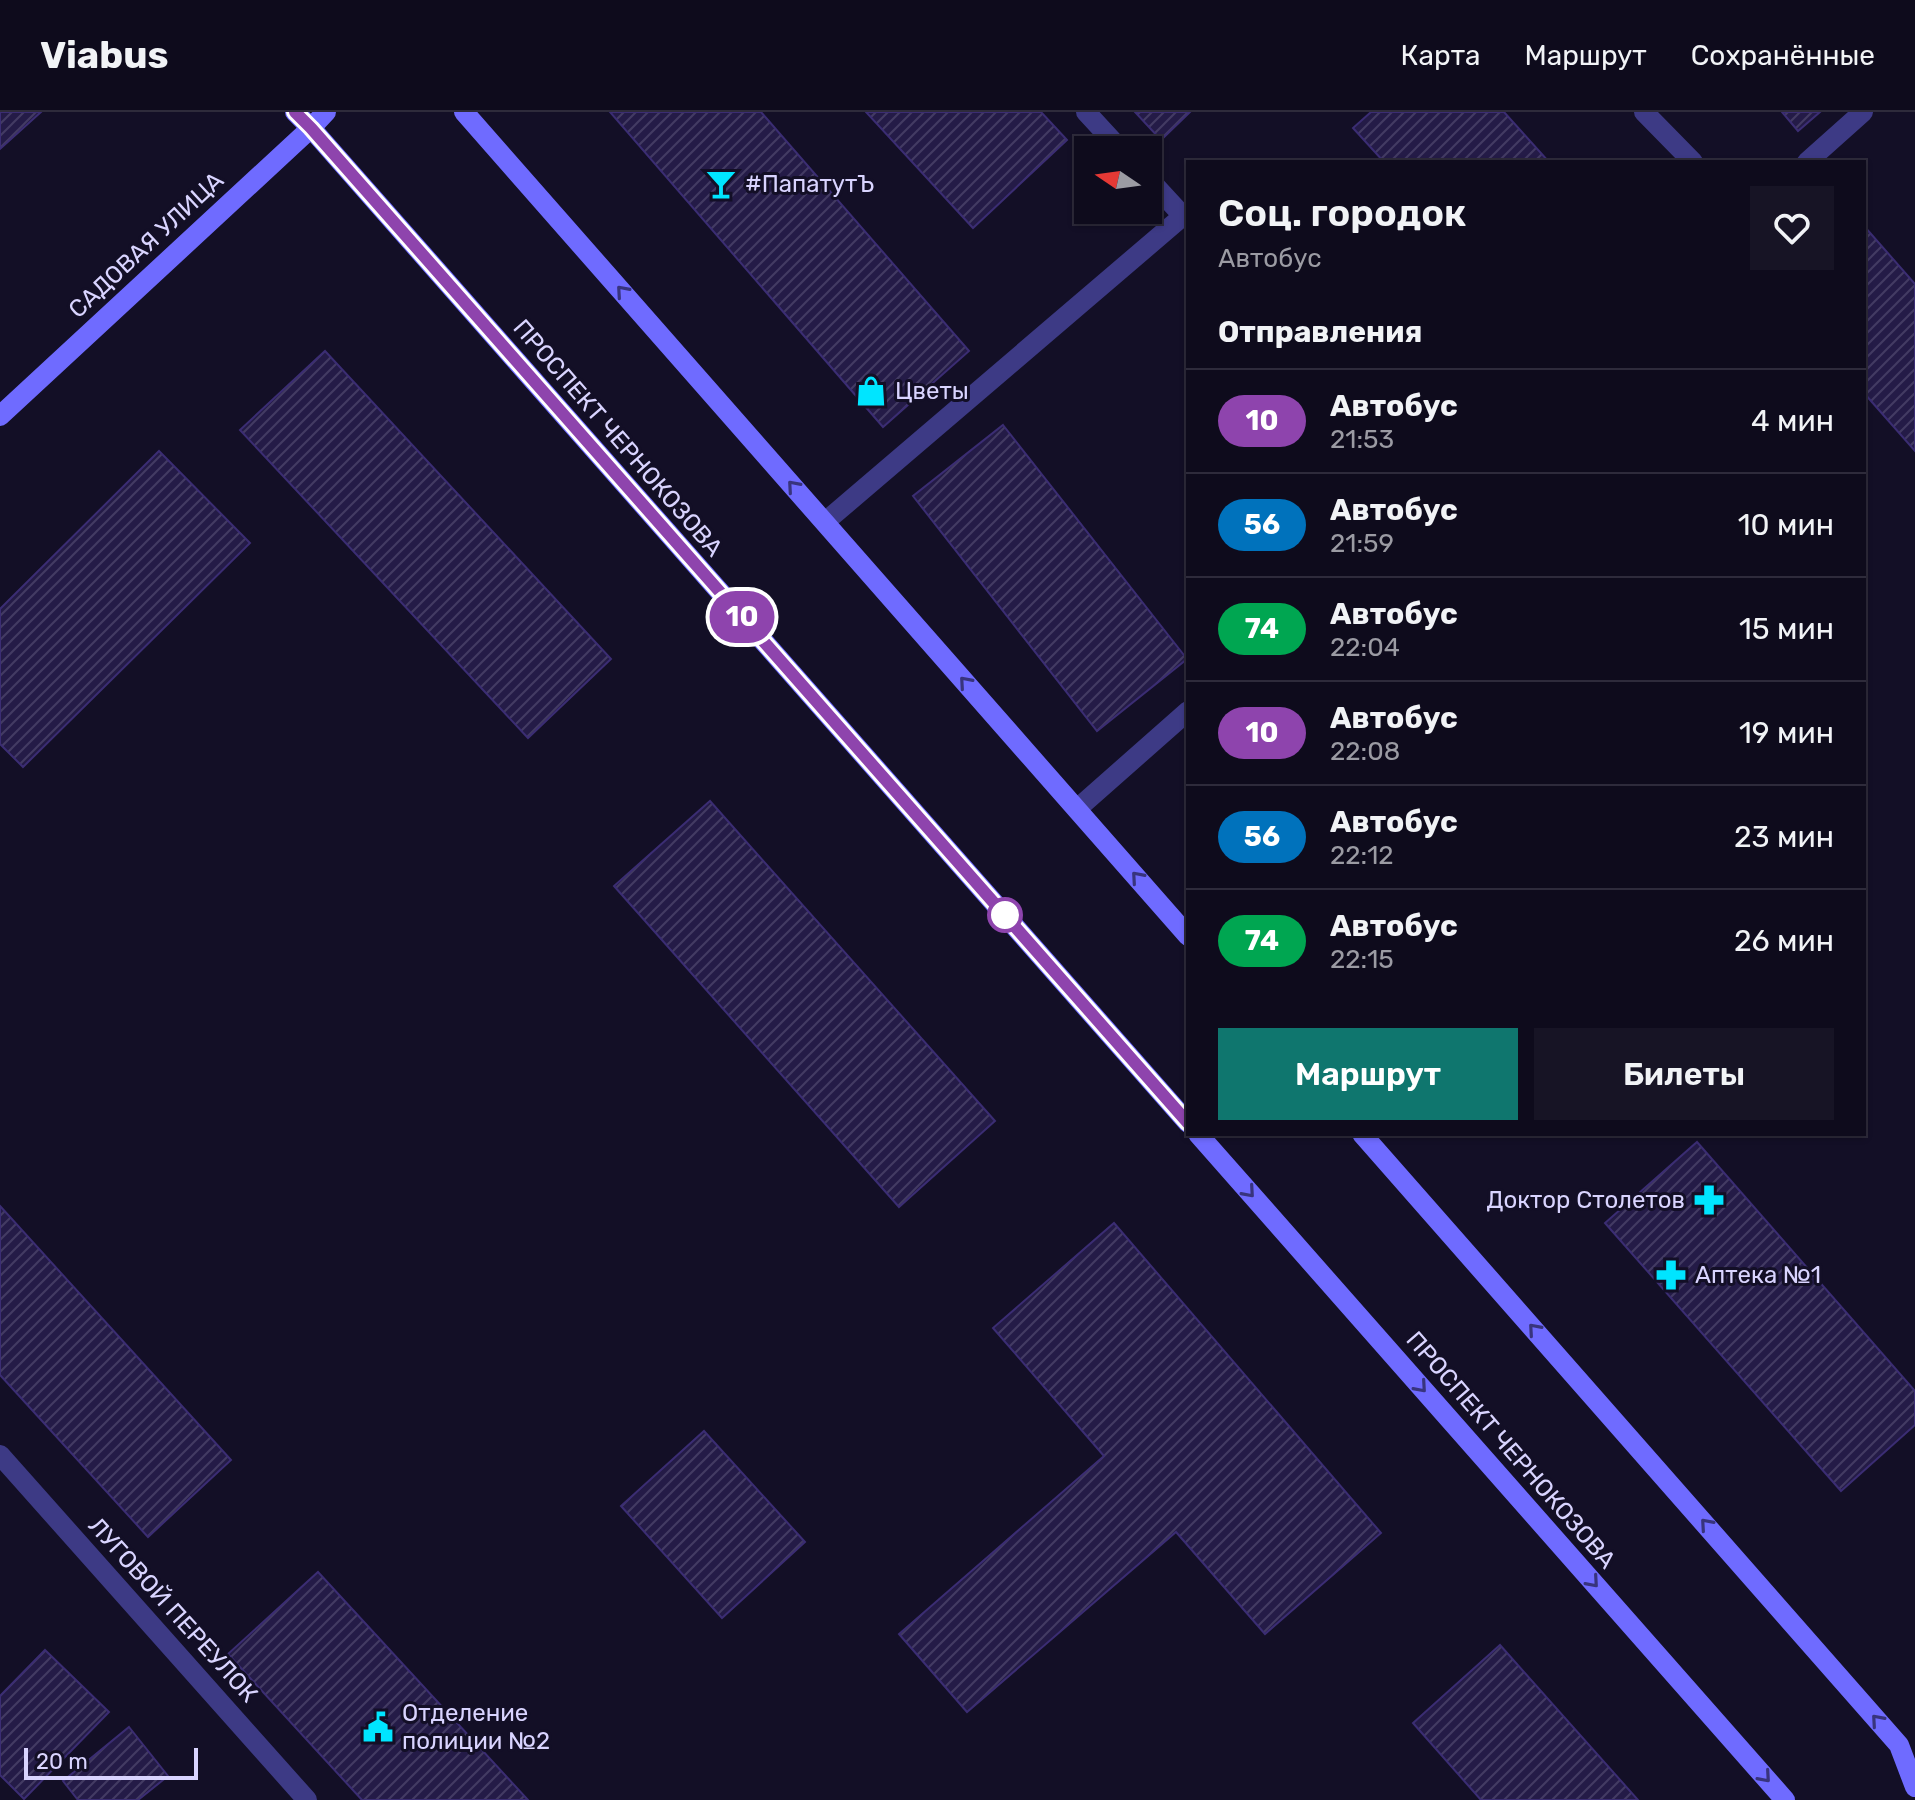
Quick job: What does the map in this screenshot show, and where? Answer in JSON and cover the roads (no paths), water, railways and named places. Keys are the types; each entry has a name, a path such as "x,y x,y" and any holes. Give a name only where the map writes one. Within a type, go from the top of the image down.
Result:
{"street":[{"name":"ПРОСПЕКТ ЧЕРНОКОЗОВА","path":"295,112 1186,1121"},
{"name":"САДОВАЯ УЛИЦА","path":"0,416 326,112"},
{"path":"464,112 1186,934"},
{"path":"1086,112 1108,136"},
{"path":"1644,112 1691,160"},
{"path":"1809,160 1863,112"},
{"path":"825,522 1183,216 1162,193"},
{"path":"1077,809 1186,713"},
{"name":"ПРОСПЕКТ ЧЕРНОКОЗОВА","path":"1200,1136 1785,1800"},
{"path":"1364,1136 1899,1745 1915,1787"},
{"name":"ЛУГОВОЙ ПЕРЕУЛОК","path":"0,1455 307,1800"}],"place":[{"name":"#ПапатутЪ","path":"721,184"},
{"name":"Цветы","path":"871,391"},
{"name":"Доктор Столетов","path":"1709,1200"},
{"name":"Аптека №1","path":"1671,1275"},
{"name":"Отделение полиции №2","path":"378,1727"}]}
